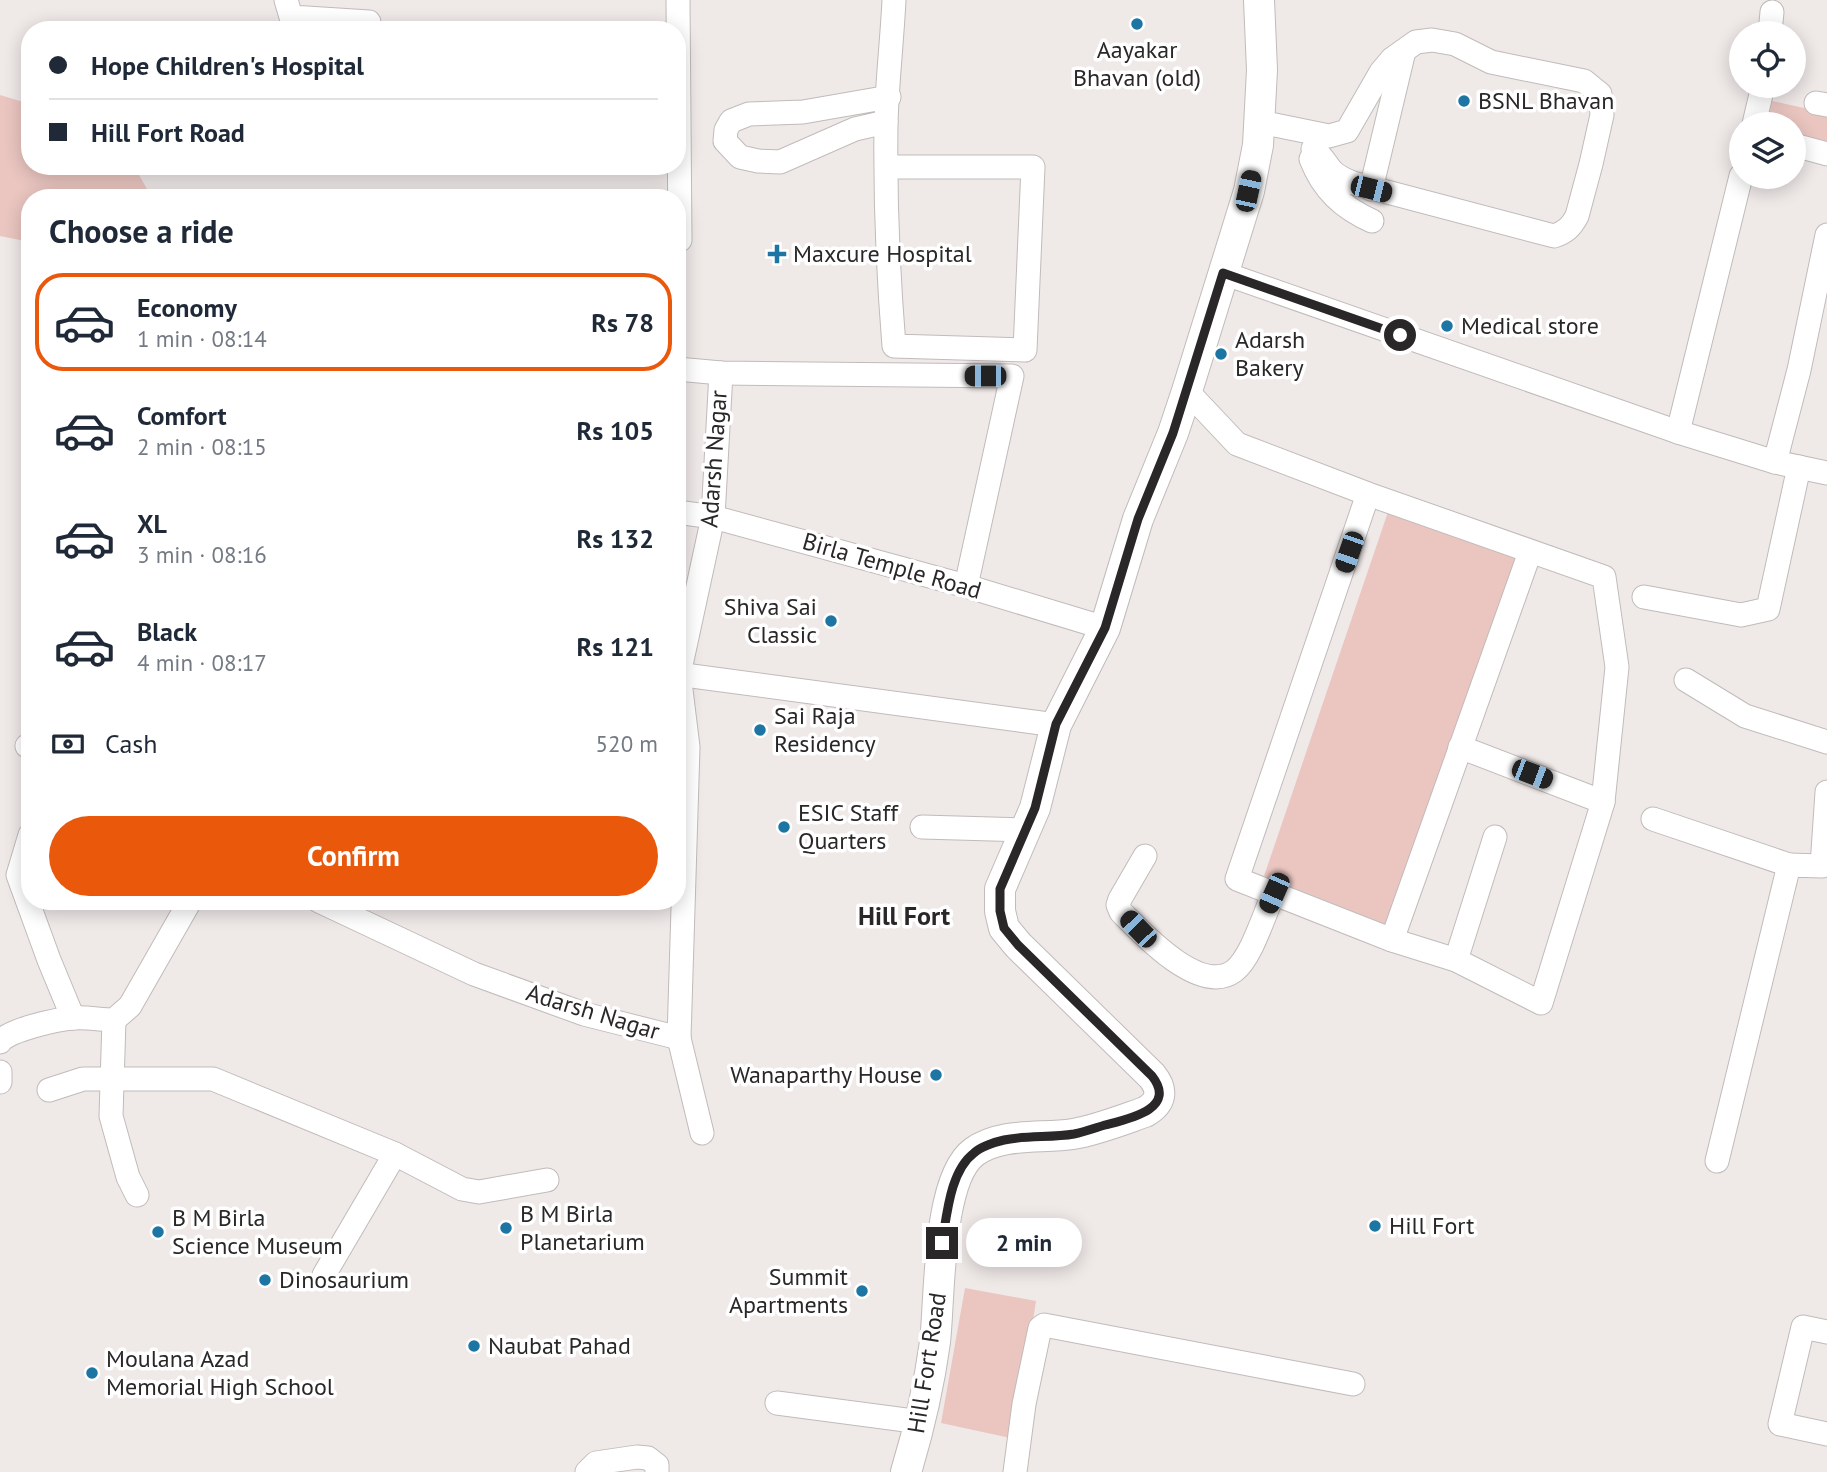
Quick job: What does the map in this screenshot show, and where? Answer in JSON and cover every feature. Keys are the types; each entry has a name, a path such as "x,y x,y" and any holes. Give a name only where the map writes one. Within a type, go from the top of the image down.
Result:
{"main road":[{"name":"Hill Fort Road","path":"906,1472 921,1422 935,1341 942,1243 956,1176 974,1153 1002,1141 1073,1134 1145,1112 1159,1100 1159,1085 1152,1076 1018,945 1004,928 1000,911 1000,889 1035,808 1056,724 1105,628 1138,519 1187,391 1248,191 1260,121 1262,70 1258,1"}],"street":[{"path":"286,0 291,17 353,21"},
{"path":"678,0 678,21"},
{"path":"887,167 1033,167 1025,350 894,346 890,304 886,122 894,0"},
{"path":"1260,121 1311,141 1330,169 1339,177 1371,189 1554,236 1564,233 1577,216 1602,116 1602,103 1600,94 1584,81 1491,62 1455,44 1432,40 1416,42 1392,58 1381,72 1347,131 1311,141"},
{"path":"1371,189 1404,51"},
{"path":"886,122 855,129 780,162 758,161 740,156 725,141 726,130 731,121 749,114 803,112 889,97"},
{"path":"1311,141 1310,159 1328,191 1353,212 1373,221"},
{"path":"1806,148 1827,154"},
{"path":"1678,432 1738,189"},
{"path":"1774,461 1799,370 1827,235"},
{"path":"1223,273 1678,432 1774,461 1827,473"},
{"path":"686,370 721,373 1012,376 966,586"},
{"name":"Adarsh Nagar","path":"686,638 713,517 721,373"},
{"path":"1187,391 1237,444 1368,494 1604,577 1617,667 1603,802 1541,1003 1456,960 1392,940 1237,879 1368,494"},
{"path":"1644,597 1741,615 1768,610 1799,467"},
{"name":"Birla Temple Road","path":"686,513 713,517 966,586 1105,628"},
{"path":"1392,940 1530,552"},
{"path":"686,675 1056,724"},
{"path":"1686,680 1745,716 1827,742"},
{"path":"1460,747 1603,802"},
{"path":"1653,819 1789,865 1824,866 1827,792"},
{"path":"922,827 1026,830"},
{"path":"1456,960 1496,837"},
{"path":"1145,856 1120,899 1118,905 1121,912 1154,946 1201,975 1222,977 1234,971 1245,958 1274,893"},
{"path":"21,865 18,875 21,883"},
{"path":"1717,1161 1789,865"},
{"path":"31,910 73,1018"},
{"path":"0,1042 3,1037 13,1032 73,1018 114,1020 130,1006 185,910"},
{"name":"Adarsh Nagar","path":"341,910 474,974 584,1014 679,1038 680,910"},
{"path":"114,1020 111,1116 128,1177 136,1195"},
{"path":"679,1038 702,1133"},
{"path":"0,1072 0,1082"},
{"path":"50,1090 83,1079 214,1079 395,1154 462,1189 479,1192 547,1180"},
{"path":"324,1275 395,1154"},
{"path":"1015,1472 1032,1362 1040,1328 1044,1325 1353,1384"},
{"path":"1827,1332 1803,1327 1780,1424 1827,1434"},
{"path":"778,1403 921,1422"},
{"path":"587,1472 596,1463 637,1457 648,1458 657,1465 657,1472"}],"shaded area":[{"path":"0,95 21,101 21,175 139,175 147,189 21,189 21,240 0,236"},
{"path":"1772,101 1827,113 1827,149 1806,144 1806,112 1770,112"},
{"path":"1389,509 1518,556 1387,925 1264,876"},
{"path":"965,1288 1036,1301 1015,1439 941,1423"}],"place":[{"name":"Aayakar Bhavan (old)","path":"1137,24"},
{"name":"BSNL Bhavan","path":"1464,101"},
{"name":"Maxcure Hospital","path":"777,254"},
{"name":"Medical store","path":"1447,326"},
{"name":"Adarsh Bakery","path":"1221,354"},
{"name":"Shiva Sai Classic","path":"831,621"},
{"name":"Sai Raja Residency","path":"760,730"},
{"name":"ESIC Staff Quarters","path":"784,827"},
{"name":"Wanaparthy House","path":"936,1075"},
{"name":"Hill Fort","path":"1375,1226"},
{"name":"B M Birla Planetarium","path":"506,1228"},
{"name":"B M Birla Science Museum","path":"158,1232"},
{"name":"Dinosaurium","path":"265,1280"},
{"name":"Summit Apartments","path":"862,1291"},
{"name":"Naubat Pahad","path":"474,1346"},
{"name":"Moulana Azad Memorial High School","path":"92,1373"}],"district":[{"name":"Hill Fort","path":"904,916"}],"route":[{"path":"942,1243 956,1176 974,1153 1002,1141 1073,1134 1120,1121 1145,1112 1159,1100 1159,1085 1152,1076 1018,945 1004,928 1000,911 1000,889 1035,808 1056,724 1105,628 1138,519 1173,433 1223,273 1400,335"}]}
